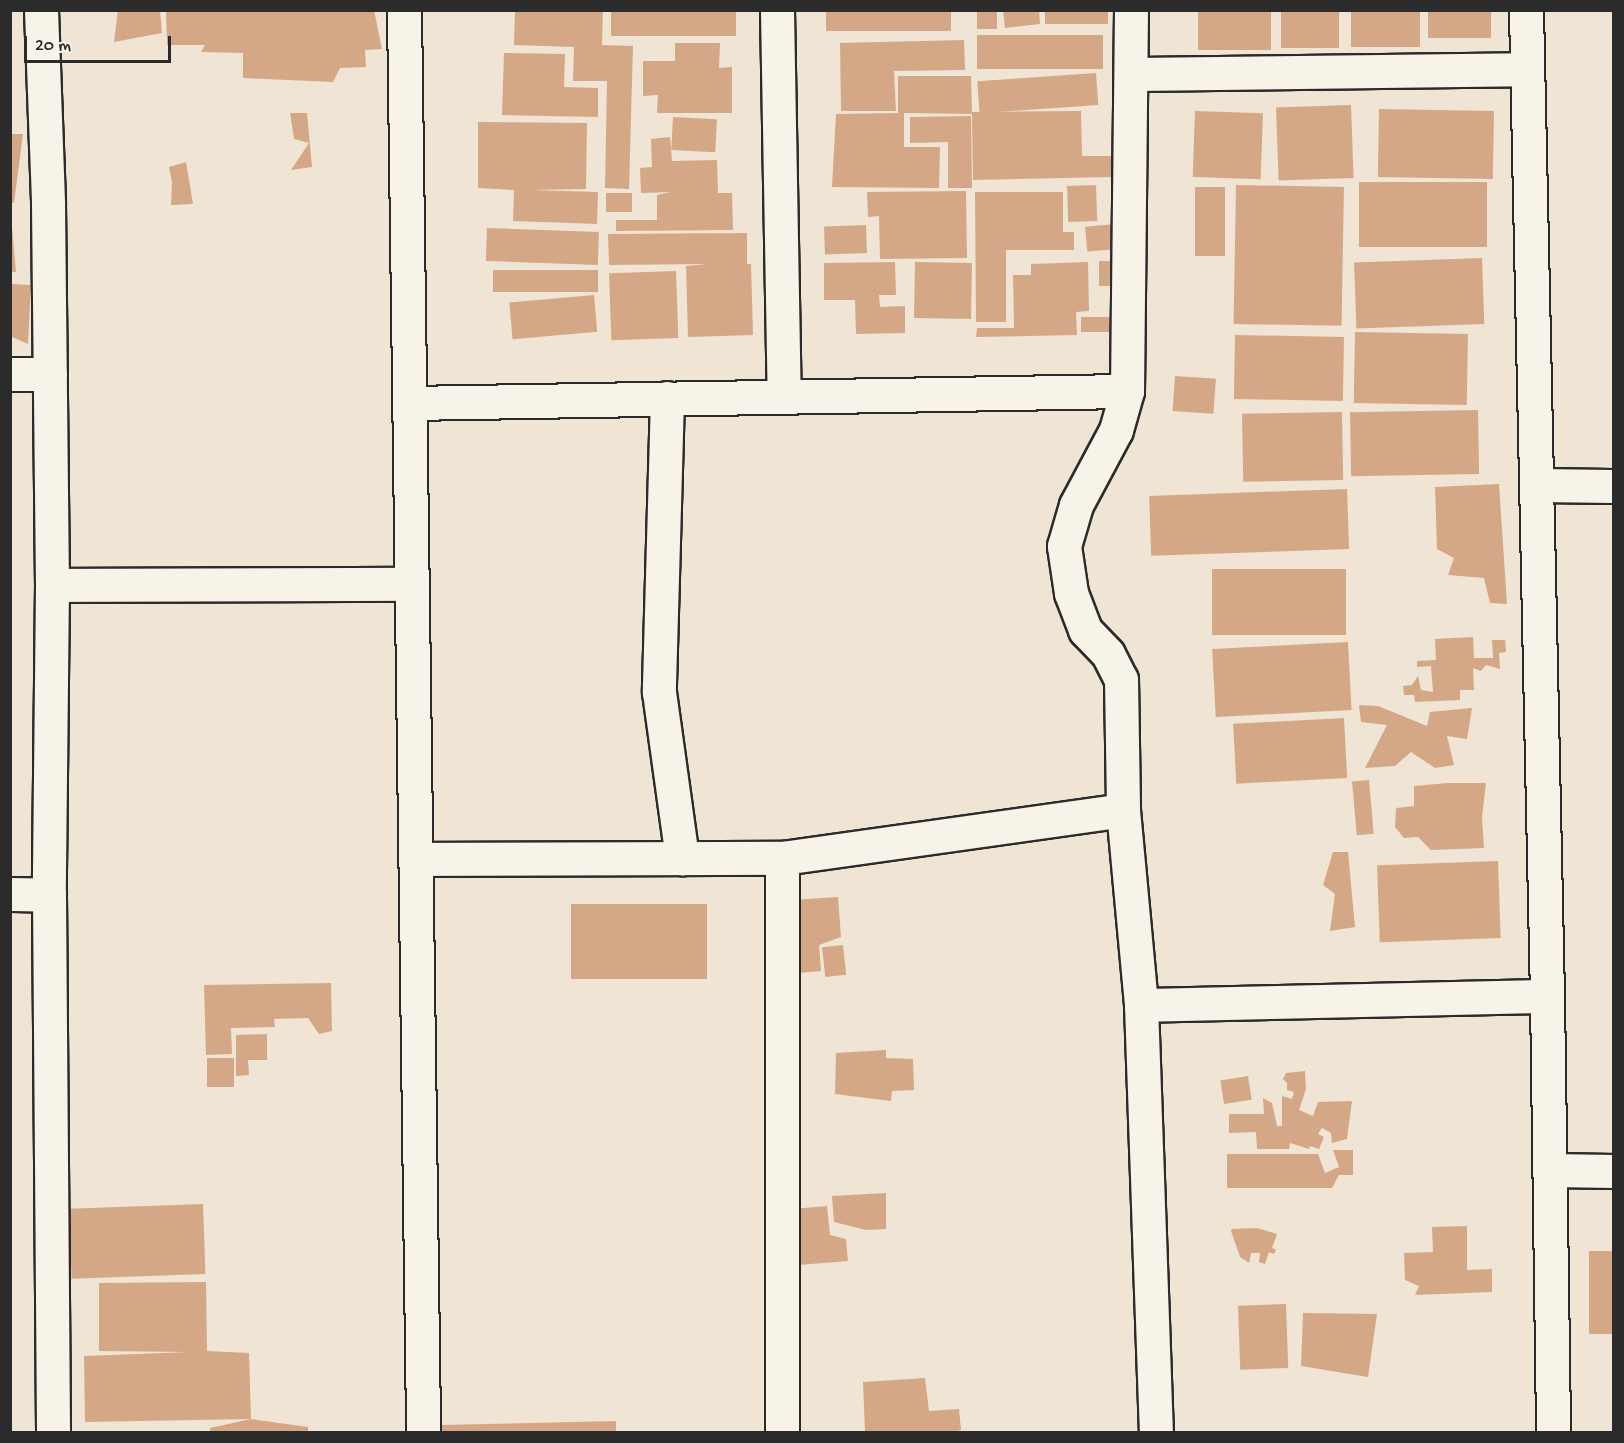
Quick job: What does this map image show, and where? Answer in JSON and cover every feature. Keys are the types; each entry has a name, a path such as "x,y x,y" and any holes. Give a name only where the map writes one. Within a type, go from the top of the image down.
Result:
{"street":[{"path":"41,10 48,204 52,585 49,895 53,1432"},
{"path":"404,10 423,1432"},
{"path":"777,10 784,395"},
{"path":"1131,10 1132,74 1126,391 1116,430 1076,505 1064,546 1071,593 1085,630 1108,654 1121,679 1123,810 1141,1005 1156,1432"},
{"path":"1526,10 1547,996 1553,1432"},
{"path":"1132,74 1527,69"},
{"path":"10,374 50,375"},
{"path":"409,403 1126,391"},
{"path":"667,398 659,692 682,858"},
{"path":"1537,485 1614,486"},
{"path":"52,585 411,584"},
{"path":"414,859 782,858 1123,810"},
{"path":"782,858 782,1432"},
{"path":"10,894 49,895"},
{"path":"1141,1005 1547,996"},
{"path":"1550,1170 1614,1171"}],"building":[{"path":"118,10 160,10 162,33 114,42"},
{"path":"166,10 374,10 382,49 365,50 366,67 340,68 333,82 243,78 243,53 201,52 205,45 167,45"},
{"path":"515,10 603,10 602,45 633,46 629,189 605,188 607,81 573,81 574,47 514,45"},
{"path":"611,10 736,10 736,36 611,36"},
{"path":"826,10 951,10 951,31 826,31"},
{"path":"977,10 997,10 997,29 977,29"},
{"path":"1003,10 1039,10 1040,24 1005,28"},
{"path":"1045,10 1108,10 1108,24 1045,24"},
{"path":"1198,10 1271,10 1271,50 1198,50"},
{"path":"1281,10 1339,10 1339,48 1281,48"},
{"path":"1351,10 1420,10 1420,47 1351,47"},
{"path":"1428,10 1491,10 1491,38 1428,38"},
{"path":"977,35 1103,35 1103,69 977,69"},
{"path":"964,40 965,70 894,71 896,111 841,111 840,43"},
{"path":"675,43 720,43 719,68 732,67 732,113 657,113 658,95 643,96 643,61 675,61"},
{"path":"504,53 565,54 564,87 598,88 598,117 502,115"},
{"path":"1096,73 1098,105 980,113 977,81"},
{"path":"898,76 971,76 972,112 1081,111 1082,156 1113,156 1113,177 973,180 972,114 904,113 904,147 940,147 939,188 832,187 836,114 898,113"},
{"path":"1351,105 1354,178 1279,181 1276,108"},
{"path":"1379,109 1494,111 1493,179 1378,177"},
{"path":"1195,111 1263,113 1261,179 1193,177"},
{"path":"290,113 307,113 312,167 291,170 309,143 294,139"},
{"path":"971,116 972,188 948,188 948,142 910,143 910,117"},
{"path":"673,117 717,119 715,152 671,150"},
{"path":"478,122 587,123 586,189 530,190 598,192 597,224 513,221 514,190 478,188"},
{"path":"10,134 23,134 14,203 10,202"},
{"path":"670,137 672,161 717,160 718,193 732,193 733,230 616,231 616,220 657,220 657,195 671,192 641,193 640,168 652,167 651,139"},
{"path":"186,162 193,204 171,205 172,182 169,167"},
{"path":"1359,182 1487,182 1487,247 1359,247"},
{"path":"1096,185 1097,221 1068,222 1067,186"},
{"path":"1236,185 1344,187 1342,326 1234,324"},
{"path":"1195,187 1225,187 1225,256 1195,256"},
{"path":"966,191 967,258 880,259 879,216 868,217 867,192"},
{"path":"975,192 1063,192 1063,232 1074,232 1074,250 1006,250 1006,322 976,322"},
{"path":"606,193 632,193 632,212 606,212"},
{"path":"10,204 16,272 10,272"},
{"path":"1116,224 1118,249 1087,252 1085,227"},
{"path":"866,225 867,253 825,254 824,226"},
{"path":"487,228 599,232 598,265 486,261"},
{"path":"747,233 747,264 751,264 753,335 688,337 686,266 707,264 609,265 608,234"},
{"path":"1482,258 1484,324 1356,328 1354,262"},
{"path":"1099,261 1118,261 1118,286 1099,286"},
{"path":"895,262 896,295 879,295 880,307 905,306 905,333 856,334 855,300 824,300 824,263"},
{"path":"915,262 972,263 971,319 914,318"},
{"path":"1088,262 1089,311 1076,312 1077,335 976,337 977,328 1014,328 1013,275 1031,275 1031,264"},
{"path":"493,270 598,270 598,292 493,292"},
{"path":"676,271 678,338 611,340 609,273"},
{"path":"10,284 31,285 28,344 10,336"},
{"path":"594,295 597,332 513,339 509,302"},
{"path":"1081,317 1116,317 1116,332 1081,332"},
{"path":"1355,332 1468,334 1467,405 1354,403"},
{"path":"1235,335 1344,337 1343,401 1234,399"},
{"path":"1175,376 1216,379 1213,414 1173,411"},
{"path":"1478,410 1479,474 1351,476 1350,412"},
{"path":"1342,412 1343,480 1243,482 1242,414"},
{"path":"1499,484 1507,604 1490,603 1484,578 1448,575 1454,558 1437,549 1435,487"},
{"path":"1347,489 1349,549 1151,556 1149,496"},
{"path":"1212,569 1346,569 1346,635 1212,635"},
{"path":"1473,637 1474,658 1493,658 1492,640 1505,640 1506,652 1499,653 1500,669 1486,665 1481,671 1473,668 1474,690 1460,690 1460,700 1415,702 1414,695 1404,695 1403,686 1412,685 1418,676 1421,690 1433,692 1431,666 1417,667 1417,661 1436,660 1435,639"},
{"path":"1348,642 1352,710 1216,717 1212,649"},
{"path":"1359,705 1378,706 1427,726 1430,712 1472,708 1467,739 1447,736 1454,765 1435,768 1411,752 1395,766 1365,768 1387,725 1361,722"},
{"path":"1344,718 1347,778 1236,784 1233,724"},
{"path":"1369,780 1374,834 1357,835 1352,781"},
{"path":"1486,783 1482,817 1484,848 1431,850 1418,837 1404,838 1395,827 1396,808 1414,806 1414,786"},
{"path":"1333,852 1348,852 1355,927 1330,931 1335,894 1323,885"},
{"path":"1498,861 1501,938 1380,942 1377,865"},
{"path":"838,897 841,937 819,945 821,971 798,973 792,900"},
{"path":"571,904 707,904 707,979 571,979"},
{"path":"843,945 846,975 825,977 822,947"},
{"path":"331,983 332,1031 319,1034 308,1018 274,1019 275,1027 231,1028 232,1054 206,1055 204,985"},
{"path":"267,1034 267,1060 248,1060 249,1075 236,1076 236,1035"},
{"path":"886,1050 886,1058 913,1059 914,1090 892,1091 891,1101 835,1094 836,1053"},
{"path":"207,1058 234,1058 234,1087 207,1087"},
{"path":"1305,1071 1306,1089 1299,1110 1313,1116 1318,1102 1352,1101 1347,1139 1332,1143 1331,1133 1322,1128 1318,1134 1324,1137 1319,1149 1310,1146 1309,1149 1290,1143 1289,1149 1257,1149 1256,1132 1229,1133 1229,1114 1264,1114 1263,1098 1272,1103 1277,1126 1282,1126 1282,1096 1292,1099 1294,1092 1287,1090 1287,1083 1283,1079 1286,1073"},
{"path":"1248,1076 1252,1100 1224,1104 1220,1080"},
{"path":"1333,1150 1353,1150 1353,1175 1339,1175 1332,1188 1227,1188 1227,1154 1318,1154 1325,1173 1339,1167"},
{"path":"886,1193 886,1229 866,1230 834,1222 832,1196"},
{"path":"203,1204 205,1274 72,1279 69,1209"},
{"path":"827,1206 830,1235 846,1239 848,1261 798,1265 792,1209"},
{"path":"1467,1226 1467,1270 1492,1269 1492,1292 1415,1295 1419,1286 1405,1280 1404,1253 1433,1252 1432,1227"},
{"path":"1257,1228 1277,1234 1272,1248 1276,1250 1274,1254 1269,1252 1265,1264 1259,1262 1260,1253 1251,1253 1249,1263 1240,1257 1231,1231 1232,1229"},
{"path":"1589,1251 1614,1251 1614,1334 1589,1334"},
{"path":"206,1282 207,1351 249,1353 251,1419 85,1422 84,1356 189,1352 99,1351 99,1283"},
{"path":"1286,1304 1288,1368 1240,1370 1238,1306"},
{"path":"1303,1313 1377,1314 1368,1377 1301,1366"},
{"path":"925,1378 929,1411 959,1409 961,1430 954,1432 865,1432 863,1382"},
{"path":"251,1419 308,1427 308,1432 210,1432 210,1428"},
{"path":"616,1421 616,1432 441,1432 441,1425"}]}
